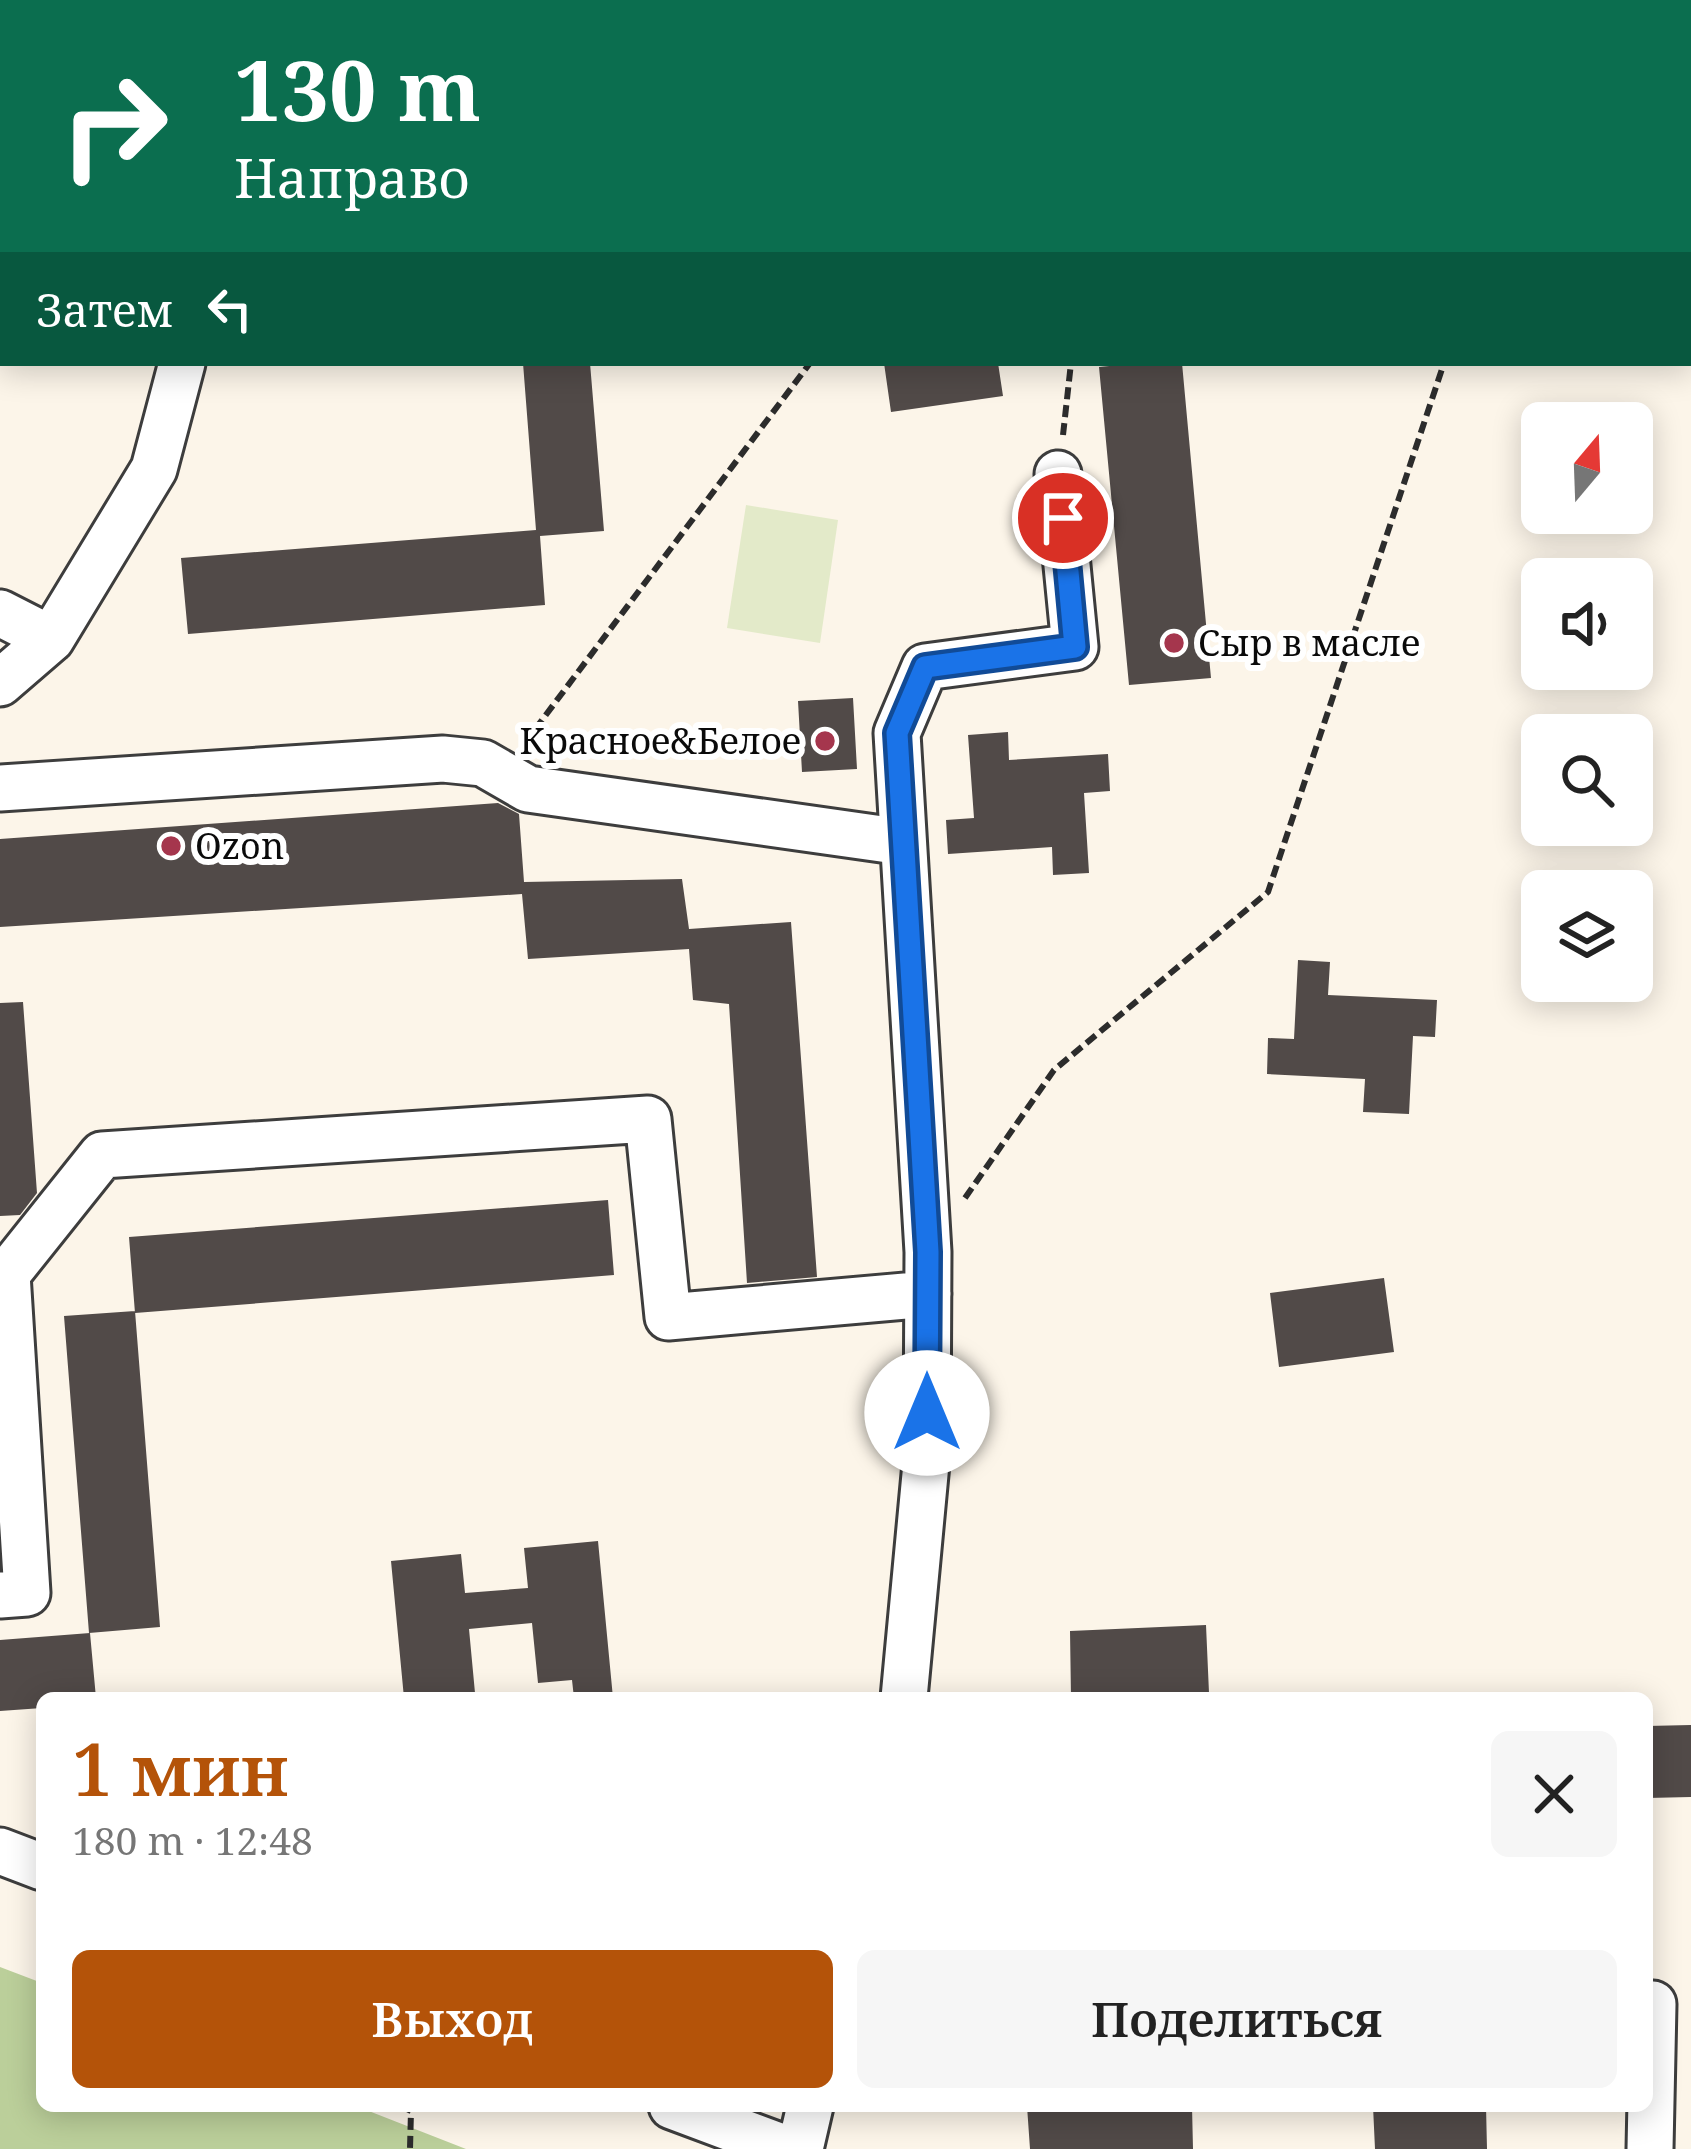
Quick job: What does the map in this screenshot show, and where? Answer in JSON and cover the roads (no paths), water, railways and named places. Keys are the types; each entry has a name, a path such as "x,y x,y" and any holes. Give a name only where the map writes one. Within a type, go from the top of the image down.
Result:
{"street":[{"path":"0,683 52,639 154,469 181,366"},
{"path":"905,1692 927,1453 928,1273 897,733 925,667 1075,647 1058,474"},
{"path":"0,613 52,639"},
{"path":"0,788 443,759 483,763 528,789 903,842"},
{"path":"0,1595 27,1593 4,1272 102,1154 648,1119 668,1317 928,1273"},
{"path":"0,1851 36,1865"},
{"path":"689,2112 787,2149"},
{"path":"800,2149 809,2112"},
{"path":"1650,2149 1651,2112"}],"place":[{"name":"Сыр в масле","path":"1174,643"},
{"name":"Красное&Белое","path":"825,741"},
{"name":"Ozon","path":"171,846"}]}
